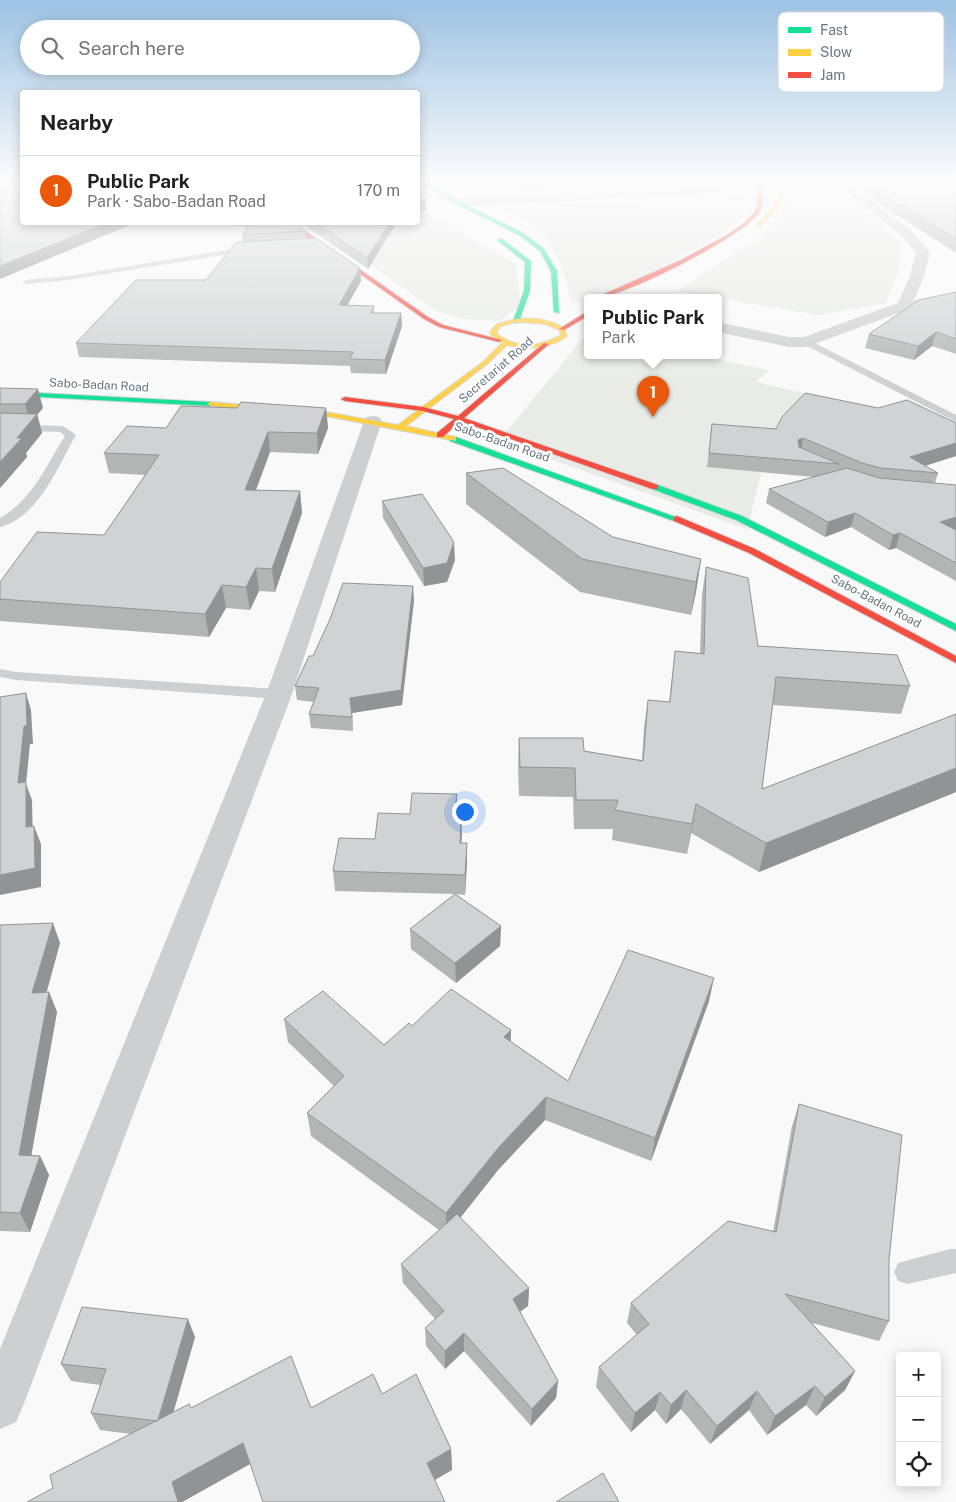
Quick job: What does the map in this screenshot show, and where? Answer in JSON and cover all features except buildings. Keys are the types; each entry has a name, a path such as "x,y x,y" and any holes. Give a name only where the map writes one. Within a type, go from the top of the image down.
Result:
{"main road":[{"name":"Secretariat Road","path":"331,253 438,324 503,342 485,363 423,409 387,423"},
{"path":"516,321 522,311 530,272 528,261 519,253"},
{"path":"536,320 562,310 554,269 548,257 543,253"},
{"path":"607,294 642,279 691,253"},
{"path":"625,294 707,253"},
{"path":"438,324 502,324 536,320 556,325 562,329 584,308"},
{"path":"438,324 471,349 485,363"},
{"path":"502,324 493,330 492,334 503,342 526,346 546,344"},
{"name":"Secretariat Road","path":"440,435 546,344 564,336 562,329"},
{"path":"0,392 15,379"},
{"name":"Sabo-Badan Road","path":"0,392 325,414 387,423 440,435 521,462 702,529 752,551 847,600 956,660"},
{"name":"Sabo-Badan Road","path":"336,398 423,409 461,418 739,518 798,546 956,628"}],"street":[{"path":"904,306 917,276 923,253"},
{"path":"917,276 955,298"},
{"path":"722,328 788,342 806,342 904,306 955,298"},
{"path":"0,1406 387,423"}],"lane":[{"path":"26,282 84,275 214,253"},
{"path":"806,342 956,419"},
{"path":"0,427 63,429 71,435 31,501 18,513 0,523"},
{"path":"0,673 16,676 279,694"},
{"path":"907,1272 956,1261"}],"shaded area":[{"path":"353,253 498,253 516,264 521,305 500,321 461,319 435,310"},
{"path":"555,253 688,253 619,290 604,294 584,294 584,299 571,303"},
{"path":"735,253 900,253 899,269 886,303 818,315 722,299 722,294 695,294 677,291"},
{"path":"584,337 584,359 715,359 769,370 756,382 803,393 768,447 747,529 499,441"}],"traffic: fast":[{"path":"516,321 527,291 528,261 517,253"},
{"path":"544,253 554,271 557,312"},
{"path":"0,393 211,404"},
{"path":"453,439 677,519"},
{"path":"655,487 739,518 956,628"}],"traffic: slow":[{"path":"517,320 534,320 552,324 562,329 564,336 547,344 517,346 499,339 492,333 499,325 517,320"},
{"path":"401,426 485,363 506,343"},
{"path":"211,404 331,415 386,424 453,439"}],"traffic: jam":[{"path":"333,253 426,318 441,326 499,340"},
{"path":"608,294 698,253"},
{"path":"562,329 584,315"},
{"path":"440,435 546,344"},
{"path":"345,399 423,409 461,419 655,487"},
{"path":"677,519 752,551 956,660"}],"place":[{"name":"Public Park","path":"653,417"}]}
